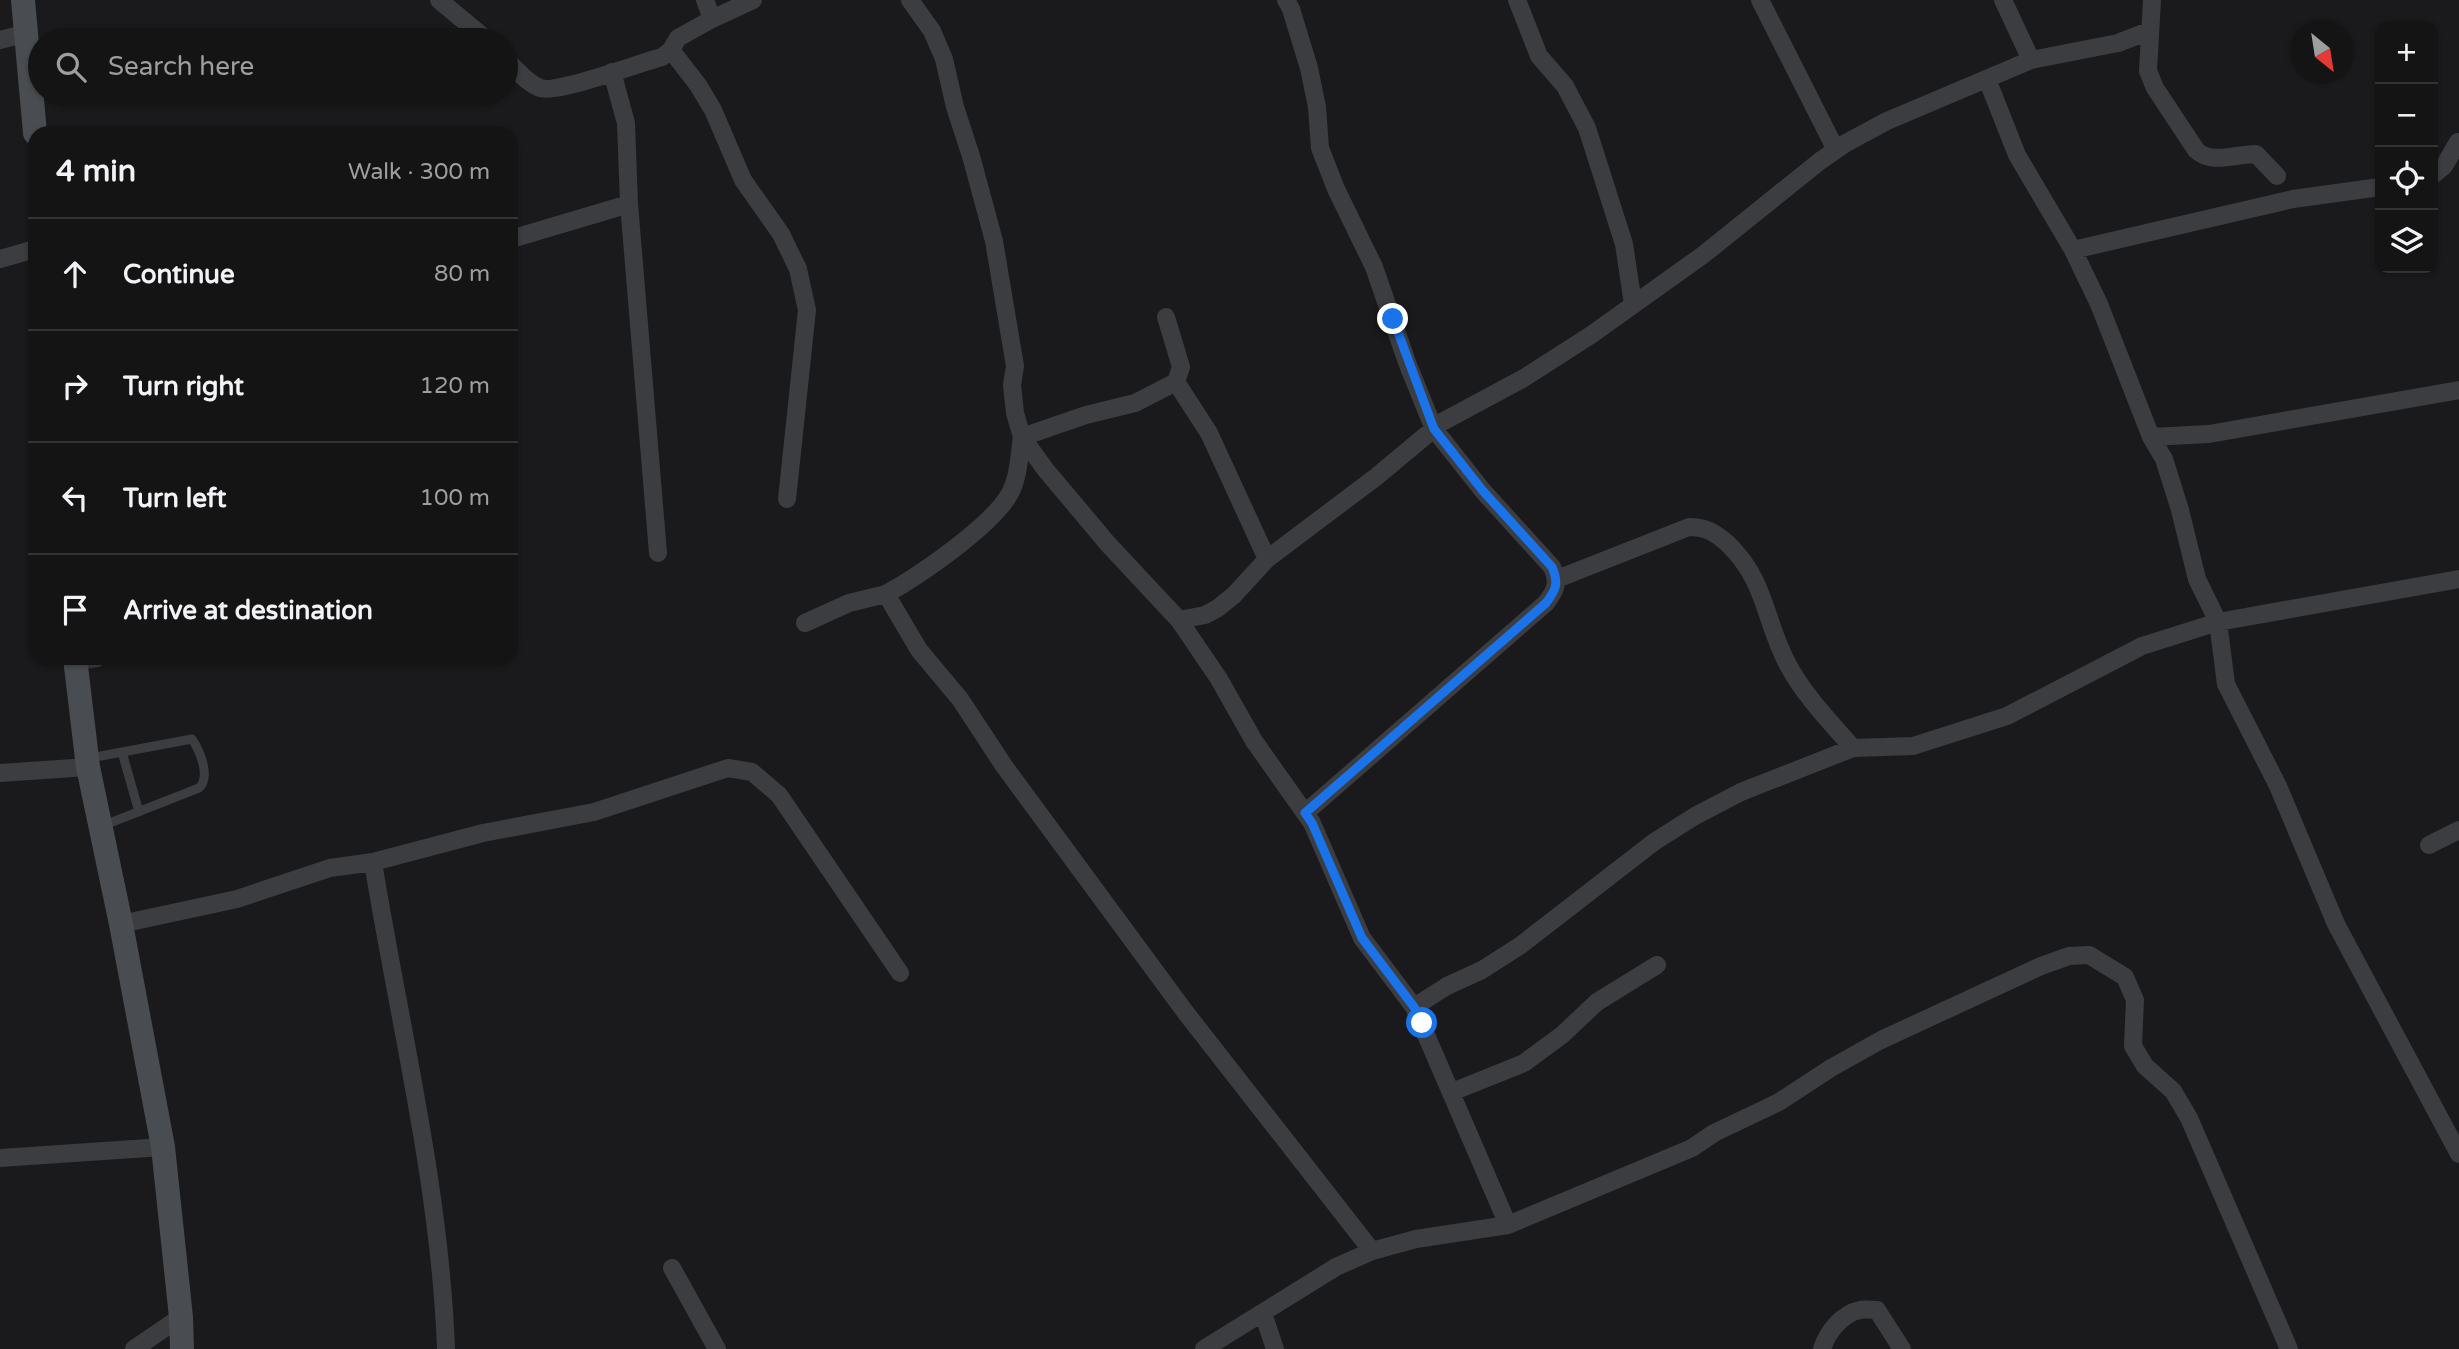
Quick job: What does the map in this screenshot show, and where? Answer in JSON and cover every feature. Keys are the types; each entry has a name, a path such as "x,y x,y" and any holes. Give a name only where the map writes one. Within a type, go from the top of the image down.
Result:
{"street":[{"path":"23,0 28,46"},
{"path":"439,0 473,28"},
{"path":"705,0 712,19"},
{"path":"518,72 540,88 560,89 662,57 671,50 678,38 753,0"},
{"path":"910,0 932,31 944,59 990,229 1015,366 1012,385 1014,413 1022,437 1045,469 1108,544 1179,620 1219,679 1254,741 1312,823 1362,938 1414,1007 1508,1225"},
{"path":"1286,0 1310,68 1317,107 1320,148 1336,189 1374,267 1408,365 1434,429 1483,491 1552,567 1557,579 1556,591 1546,603 1305,813"},
{"path":"1517,0 1539,56 1565,86 1587,128 1624,244 1633,304"},
{"path":"1760,0 1836,150"},
{"path":"2003,0 2031,60"},
{"path":"2152,0 2148,71 2196,149 2202,156 2212,158 2256,154 2277,176"},
{"path":"1179,620 1205,615 1217,608 1234,595 1267,559 1376,477 1442,422 1557,358 1703,255 1836,150 1886,121 2031,60 2118,43 2149,31"},
{"path":"0,40 27,33"},
{"path":"671,50 713,110 743,180 781,234 798,269 807,310 787,499"},
{"path":"612,72 626,123 629,204 658,553"},
{"path":"1987,79 2017,155 2073,250 2099,304 2151,437 2164,459 2197,579 2218,622 2226,684 2278,786 2336,924 2459,1154"},
{"path":"33,105 34,126"},
{"path":"2438,170 2444,166 2458,142"},
{"path":"2073,250 2293,199 2375,188"},
{"path":"518,237 629,204"},
{"path":"0,260 28,251"},
{"path":"1022,437 1077,417 1135,403 1176,382 1181,367 1166,317"},
{"path":"1176,382 1209,433 1267,559"},
{"path":"2151,437 2209,434 2459,390"},
{"path":"805,623 849,603 886,594 912,579 997,512 1010,493 1017,474 1022,437"},
{"path":"1557,579 1689,527 1704,527 1742,557 1762,593 1787,663 1819,709 1853,748"},
{"path":"1414,1007 1521,945 1654,842 1695,816 1741,792 1853,748 1913,746 2007,716 2143,646 2218,622 2459,579"},
{"path":"886,594 919,650 960,699 1004,766 1186,1013 1372,1251"},
{"path":"83,665 87,763 163,1147 182,1349"},
{"path":"0,773 87,763"},
{"path":"121,924 237,899 330,868 373,862 483,833 594,812 728,768 752,772 779,795 900,973"},
{"path":"2429,845 2459,830"},
{"path":"373,862 389,962 428,1159 445,1310 446,1349"},
{"path":"1205,1349 1336,1267 1372,1251 1416,1239 1508,1225 1692,1148 1714,1133 1779,1102 1881,1040 2041,966 2069,956 2089,955 2125,977 2135,1000 2133,1046 2145,1066 2173,1091 2189,1118 2289,1349"},
{"path":"1452,1092 1524,1063 1562,1035 1597,1002 1657,965"},
{"path":"0,1158 163,1147"},
{"path":"672,1268 717,1349"},
{"path":"1822,1349 1826,1337 1835,1325 1859,1310 1877,1310 1902,1349"},
{"path":"1263,1313 1275,1349"},
{"path":"134,1349 181,1318"}],"lane":[{"path":"87,763 122,752 192,739 206,778 200,788 101,827"},
{"path":"122,752 139,812"}],"route":[{"path":"1393,319 1434,429 1483,491 1552,567 1557,579 1556,591 1546,603 1305,813 1312,823 1362,938 1414,1007 1422,1023"}]}
